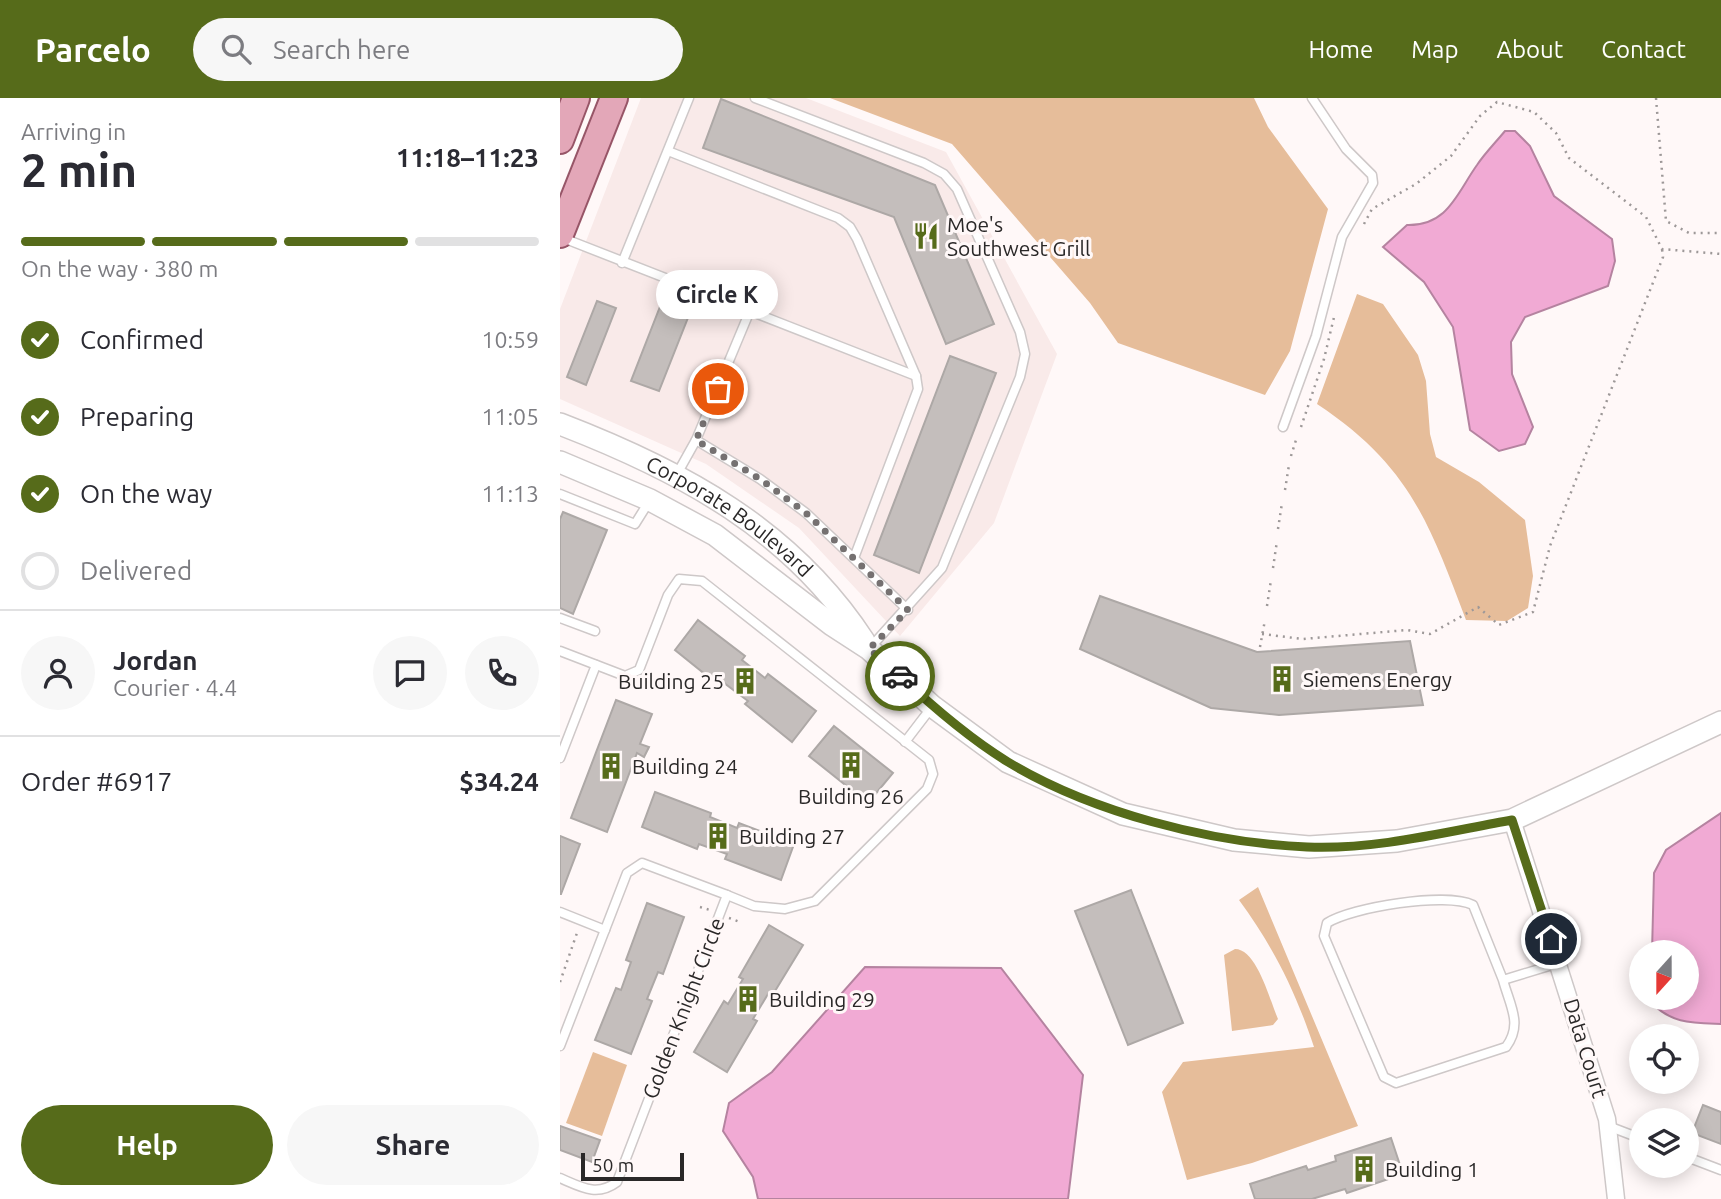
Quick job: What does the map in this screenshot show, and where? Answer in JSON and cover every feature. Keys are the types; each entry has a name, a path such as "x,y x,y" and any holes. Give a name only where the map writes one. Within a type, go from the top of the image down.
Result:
{"main road":[{"path":"560,140 576,98"},
{"path":"560,236 614,98"}],"street":[{"name":"Corporate Boulevard","path":"560,424 677,474 729,507 786,551 843,609 869,649"},
{"name":"Corporate Boulevard","path":"560,462 650,500 715,535 832,625 869,649 932,706 1008,762 1123,814 1234,840 1309,847 1396,841 1512,820 1721,722"},
{"name":"Data Court","path":"1512,820 1608,1126 1616,1199"}],"lane":[{"path":"622,263 689,98"},
{"path":"755,98 924,163 944,174 957,189 1020,332 1025,354 1009,403 942,568 908,610 869,649"},
{"path":"1283,427 1316,335 1342,237 1373,183 1372,175 1346,149 1312,98"},
{"path":"668,151 838,218 850,226 916,376 918,389 854,558"},
{"path":"560,236 749,313 916,376"},
{"path":"677,474 696,440 749,313"},
{"path":"696,440 760,479 806,513 908,610"},
{"path":"560,494 635,524 650,500"},
{"path":"560,651 625,676 639,670 668,595 679,579 702,582 929,760 933,774 927,789 815,901 785,909 754,906 727,895"},
{"path":"560,618 594,631"},
{"path":"560,758 596,665"},
{"path":"905,742 932,706"},
{"name":"Golden Knight Circle","path":"560,1046 626,873 642,863 727,895 617,1182 607,1189 592,1191 560,1178"},
{"path":"1461,899 1473,905 1503,980 1516,1025 1516,1034 1506,1047 1396,1083 1384,1077 1324,936 1327,923 1340,915 1413,902 1461,899"},
{"path":"560,912 605,930"},
{"path":"1503,980 1559,963"},
{"path":"1608,1126 1629,1134"},
{"path":"1699,1162 1721,1170"}],"path":[{"path":"1656,98 1667,221 1689,233 1721,233"},
{"path":"1262,634 1303,639 1407,630 1430,634 1478,607 1499,625 1534,612 1550,546 1663,257 1662,249 1646,217 1569,158 1556,134 1534,112 1497,102 1480,116 1451,156 1416,184 1372,209 1359,232"},
{"path":"1662,249 1721,254"},
{"path":"1301,427 1324,359 1337,302"},
{"path":"1292,456 1296,440"},
{"path":"1285,490 1290,465"},
{"path":"1278,529 1282,503"},
{"path":"1273,568 1277,541"},
{"path":"1267,606 1271,580"},
{"path":"1260,647 1265,620"},
{"path":"560,982 580,931 570,927"}],"shaded area":[{"path":"641,98 806,98 946,152 1057,354 994,523 900,636 799,528 706,464 560,399 560,309"},
{"path":"830,98 1254,98 1268,127 1328,209 1290,351 1265,395 1118,343 1090,303 952,144"},
{"path":"1505,131 1515,131 1530,146 1554,196 1612,239 1615,261 1608,286 1525,317 1511,342 1512,374 1533,427 1525,444 1499,451 1470,430 1453,327 1424,282 1383,247 1407,225 1421,224 1442,214"},
{"path":"1357,294 1383,304 1418,355 1426,381 1430,434 1436,457 1479,482 1525,520 1533,576 1528,608 1507,621 1466,620 1427,525 1395,473 1348,427 1317,404"},
{"path":"1721,813 1721,1024 1692,1022 1666,1015 1660,1010 1699,1010 1699,940 1652,940 1654,873 1666,850"},
{"path":"1258,887 1358,1126 1252,1163 1187,1180 1162,1092 1183,1062 1314,1047 1282,970 1263,935 1239,900"},
{"path":"1235,949 1250,957 1262,977 1278,1019 1273,1025 1232,1031 1224,955"},
{"path":"865,967 1001,968 1083,1075 1068,1199 758,1199 753,1177 723,1131 729,1103 772,1072"},
{"path":"593,1052 627,1065 602,1136 566,1123"}],"building":[{"path":"721,99 935,185 994,324 946,344 894,217 703,148"},
{"path":"663,299 691,310 659,391 631,381"},
{"path":"597,301 616,308 586,385 567,377"},
{"path":"950,356 996,373 919,573 874,555"},
{"path":"563,512 607,530 573,614 560,608 560,519"},
{"name":"Siemens Energy","path":"1100,596 1257,652 1410,641 1423,705 1279,715 1211,708 1080,649"},
{"name":"Building 25","path":"698,620 745,656 742,660 765,678 768,674 816,711 792,742 745,704 748,701 724,683 721,687 675,650"},
{"name":"Building 24","path":"616,700 652,714 640,744 649,747 644,757 637,753 607,832 571,818"},
{"name":"Building 26","path":"834,726 893,773 868,803 809,756"},
{"name":"Building 27","path":"655,792 711,813 710,817 737,828 739,823 794,844 781,880 725,859 727,854 699,844 697,849 642,827"},
{"path":"560,836 580,844 561,894 560,894"},
{"path":"1131,890 1183,1023 1128,1045 1075,911"},
{"path":"647,903 684,917 663,974 658,972 647,999 652,1001 631,1054 595,1040 616,988 621,990 631,962 626,960"},
{"name":"Building 29","path":"769,925 803,945 772,996 768,994 753,1019 757,1021 727,1072 694,1052 724,1001 728,1004 743,979 739,977"},
{"path":"1703,1105 1721,1112 1721,1144 1699,1136 1699,1115"},
{"path":"560,1126 600,1140 592,1162 560,1150"},
{"name":"Building 1","path":"1391,1138 1403,1174 1347,1193 1345,1189 1312,1199 1255,1199 1250,1184 1306,1166 1308,1170 1336,1161 1335,1156"}],"way so far":[{"path":"718,389 696,440 760,479 806,513 908,610 869,649 900,676"}],"place":[{"name":"Moe's Southwest Grill","path":"926,236"},
{"name":"Circle K","path":"718,389"},
{"name":"Siemens Energy","path":"1282,679"},
{"name":"Building 25","path":"745,681"},
{"name":"Building 26","path":"851,765"},
{"name":"Building 24","path":"611,766"},
{"name":"Building 27","path":"718,836"},
{"name":"Building 29","path":"748,999"},
{"name":"Building 1","path":"1364,1169"}],"route":[{"path":"900,676 932,706 1008,762 1123,814 1234,840 1309,847 1396,841 1512,820 1551,939"}]}
